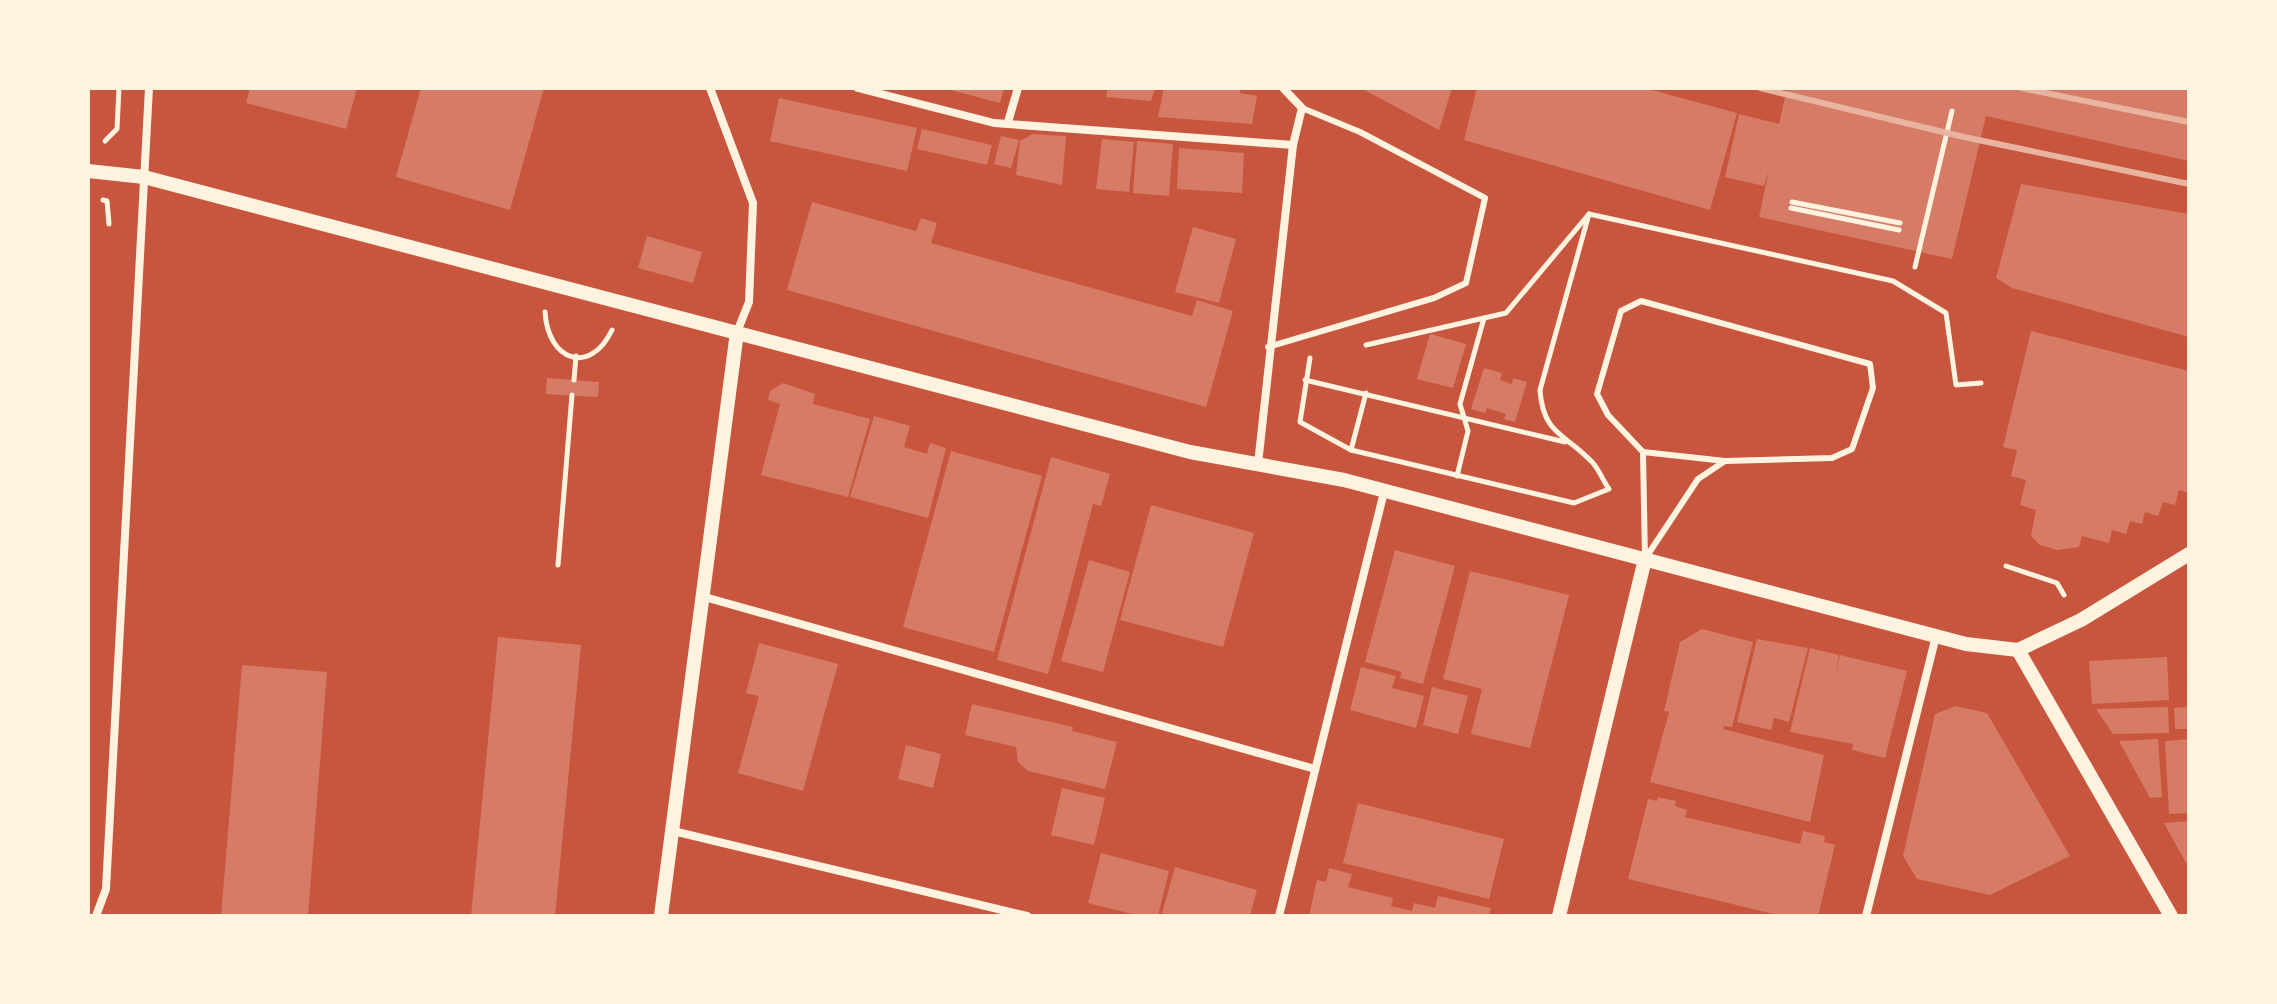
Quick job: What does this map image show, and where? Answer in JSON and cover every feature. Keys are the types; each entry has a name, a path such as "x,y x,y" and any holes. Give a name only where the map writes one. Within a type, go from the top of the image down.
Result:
{"street":[{"path":"96,916 106,889 149,88"},
{"path":"661,916 700,596 737,332 749,302 753,203 710,88"},
{"path":"858,88 994,123 1293,145"},
{"path":"1008,122 1018,88"},
{"path":"1258,464 1268,347 1293,145 1302,108 1283,88"},
{"path":"88,171 144,177 1190,452 1384,492 1966,644 2018,650 2081,620 2189,554"},
{"path":"1279,916 1384,492"},
{"path":"1559,916 1645,559"},
{"path":"700,596 1315,769"},
{"path":"1866,916 1936,636"},
{"path":"2018,650 2171,916"},
{"path":"673,831 1027,916"}],"lane":[{"path":"1268,347 1434,298 1466,283 1485,198 1360,132 1302,108"},
{"path":"1641,301 1870,364 1873,388 1852,449 1832,458 1725,461 1643,452 1608,415 1597,394 1621,311 1641,301"},
{"path":"1643,452 1645,559"},
{"path":"1645,559 1698,479 1725,461"}],"path":[{"path":"105,141 117,129 119,88"},
{"path":"1915,267 1952,111"},
{"path":"107,201 109,224"},
{"path":"1792,205 1900,227"},
{"path":"1515,299 1589,214"},
{"path":"545,312 546,333 551,343 559,351 576,356 592,354 602,347 612,330"},
{"path":"1457,476 1468,431 1460,404 1484,318"},
{"path":"574,380 576,356"},
{"path":"1305,380 1463,415 1566,442"},
{"path":"1351,450 1366,393"},
{"path":"558,565 572,395"},
{"path":"2006,566 2057,583 2064,595"}],"building":[{"path":"250,88 357,88 346,129 246,103"},
{"path":"421,88 544,88 510,210 396,177"},
{"path":"943,88 1004,88 1000,103"},
{"path":"1108,88 1155,88 1151,101 1106,97"},
{"path":"1164,88 1241,88 1240,93 1257,96 1252,124 1158,117"},
{"path":"1361,88 1452,88 1439,130"},
{"path":"1477,88 1644,88 1737,113 1710,210 1464,140"},
{"path":"1787,88 2189,88 2189,161 1986,116 1952,259 1759,217 1769,170 1764,186 1725,177 1739,114 1779,124"},
{"path":"779,98 917,128 907,171 770,141"},
{"path":"922,129 992,145 987,165 917,149"},
{"path":"1033,134 1066,136 1062,185 1016,175 1020,141"},
{"path":"1001,136 1019,140 1011,168 994,164"},
{"path":"1102,139 1134,142 1129,192 1096,189"},
{"path":"1137,141 1173,144 1169,196 1133,193"},
{"path":"1179,148 1244,153 1242,193 1177,189"},
{"path":"2021,184 2189,214 2189,337 2012,288 1996,278"},
{"path":"812,202 916,231 921,218 937,223 931,243 1192,316 1197,300 1233,311 1206,407 787,290"},
{"path":"1193,227 1236,239 1219,303 1175,292"},
{"path":"647,236 702,252 693,283 638,268"},
{"path":"2031,331 2189,371 2189,493 2179,490 2175,505 2163,502 2158,516 2145,512 2142,524 2130,521 2126,534 2112,530 2109,543 2082,536 2079,547 2057,550 2040,545 2031,536 2036,510 2020,505 2026,480 2011,476 2017,450 2003,447"},
{"path":"1430,334 1466,344 1453,388 1417,379"},
{"path":"1484,368 1502,373 1500,380 1512,384 1513,378 1527,382 1515,422 1504,419 1506,414 1487,408 1485,413 1471,409"},
{"path":"547,378 599,382 598,397 546,394"},
{"path":"783,383 815,394 813,404 870,419 848,497 761,475 780,404 768,400 770,391"},
{"path":"874,416 910,426 904,447 927,454 930,443 946,448 928,518 850,497"},
{"path":"951,451 1042,476 994,652 903,627"},
{"path":"1051,457 1110,474 1101,506 1093,504 1048,674 997,660"},
{"path":"1151,505 1254,533 1223,647 1120,620"},
{"path":"1395,550 1455,566 1423,684 1400,678 1402,672 1365,662"},
{"path":"1089,560 1130,572 1103,672 1061,661"},
{"path":"1470,571 1569,595 1530,748 1471,734 1482,689 1443,679"},
{"path":"1702,629 1753,642 1732,727 1724,726 1723,729 1824,755 1810,822 1650,782 1669,712 1664,711 1680,642"},
{"path":"498,637 581,645 555,916 471,916"},
{"path":"1757,639 1808,648 1789,722 1774,718 1771,730 1737,722"},
{"path":"759,643 838,664 803,791 738,773 759,696 746,693"},
{"path":"1810,648 1839,655 1835,678 1840,655 1907,671 1885,758 1852,750 1853,744 1790,732"},
{"path":"2167,657 2169,700 2092,704 2089,661"},
{"path":"242,665 327,672 308,916 221,916"},
{"path":"1361,667 1396,676 1392,688 1424,696 1416,728 1350,710"},
{"path":"1432,687 1468,696 1458,734 1423,725"},
{"path":"972,704 1073,727 1072,731 1117,742 1105,789 1028,771 1018,762 1016,747 965,735"},
{"path":"1956,706 1987,713 2070,856 1990,895 1917,879 1903,856 1935,714"},
{"path":"2168,707 2169,733 2113,734 2096,709"},
{"path":"2189,707 2189,729 2175,729 2174,708"},
{"path":"2158,739 2162,797 2150,798 2119,741"},
{"path":"2189,739 2189,813 2169,814 2165,741"},
{"path":"906,745 941,754 933,788 898,779"},
{"path":"1062,788 1105,798 1094,845 1051,835"},
{"path":"1658,797 1676,801 1675,806 1687,810 1685,817 1800,844 1803,831 1825,836 1824,842 1835,845 1818,916 1782,916 1628,879 1648,799 1657,801"},
{"path":"1358,803 1504,839 1489,899 1343,863"},
{"path":"2189,821 2189,863 2186,863 2164,823"},
{"path":"1101,853 1169,871 1158,916 1140,916 1088,903"},
{"path":"1175,867 1257,890 1250,916 1174,916 1162,913"},
{"path":"1329,868 1352,874 1348,887 1393,898 1391,906 1412,911 1414,903 1435,908 1438,896 1491,908 1489,916 1309,916 1317,880 1326,882"}],"railway":[{"path":"1760,88 1964,137 2189,184"},
{"path":"2021,88 2189,122"}]}
